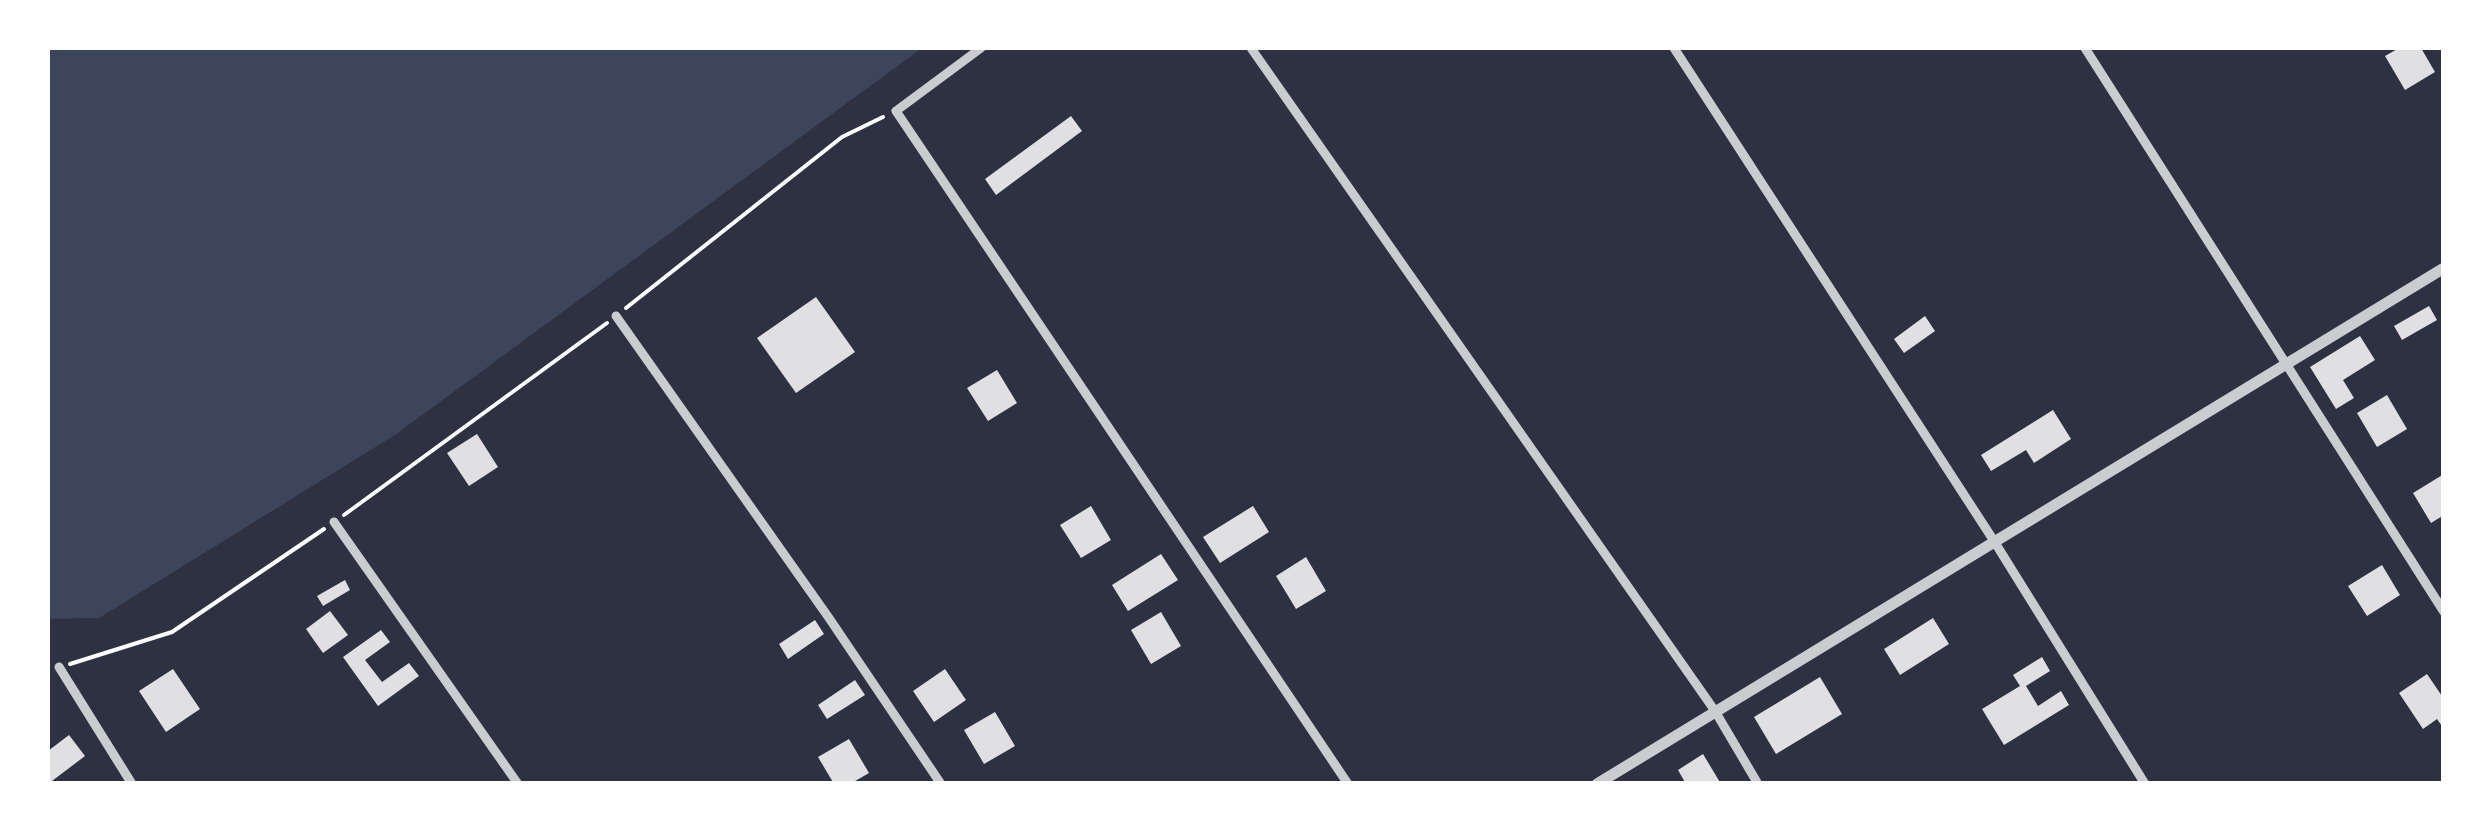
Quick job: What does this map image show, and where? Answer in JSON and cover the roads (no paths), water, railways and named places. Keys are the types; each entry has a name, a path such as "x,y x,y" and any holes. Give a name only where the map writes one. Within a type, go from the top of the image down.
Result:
{"street":[{"path":"982,48 896,111 1348,784"},
{"path":"1251,48 1715,711 1758,784"},
{"path":"1674,48 1994,541 2145,784"},
{"path":"2085,48 2444,612"},
{"path":"1596,784 2444,268"},
{"path":"616,316 829,618 940,784"},
{"path":"334,522 518,784"},
{"path":"59,667 132,784"}]}
